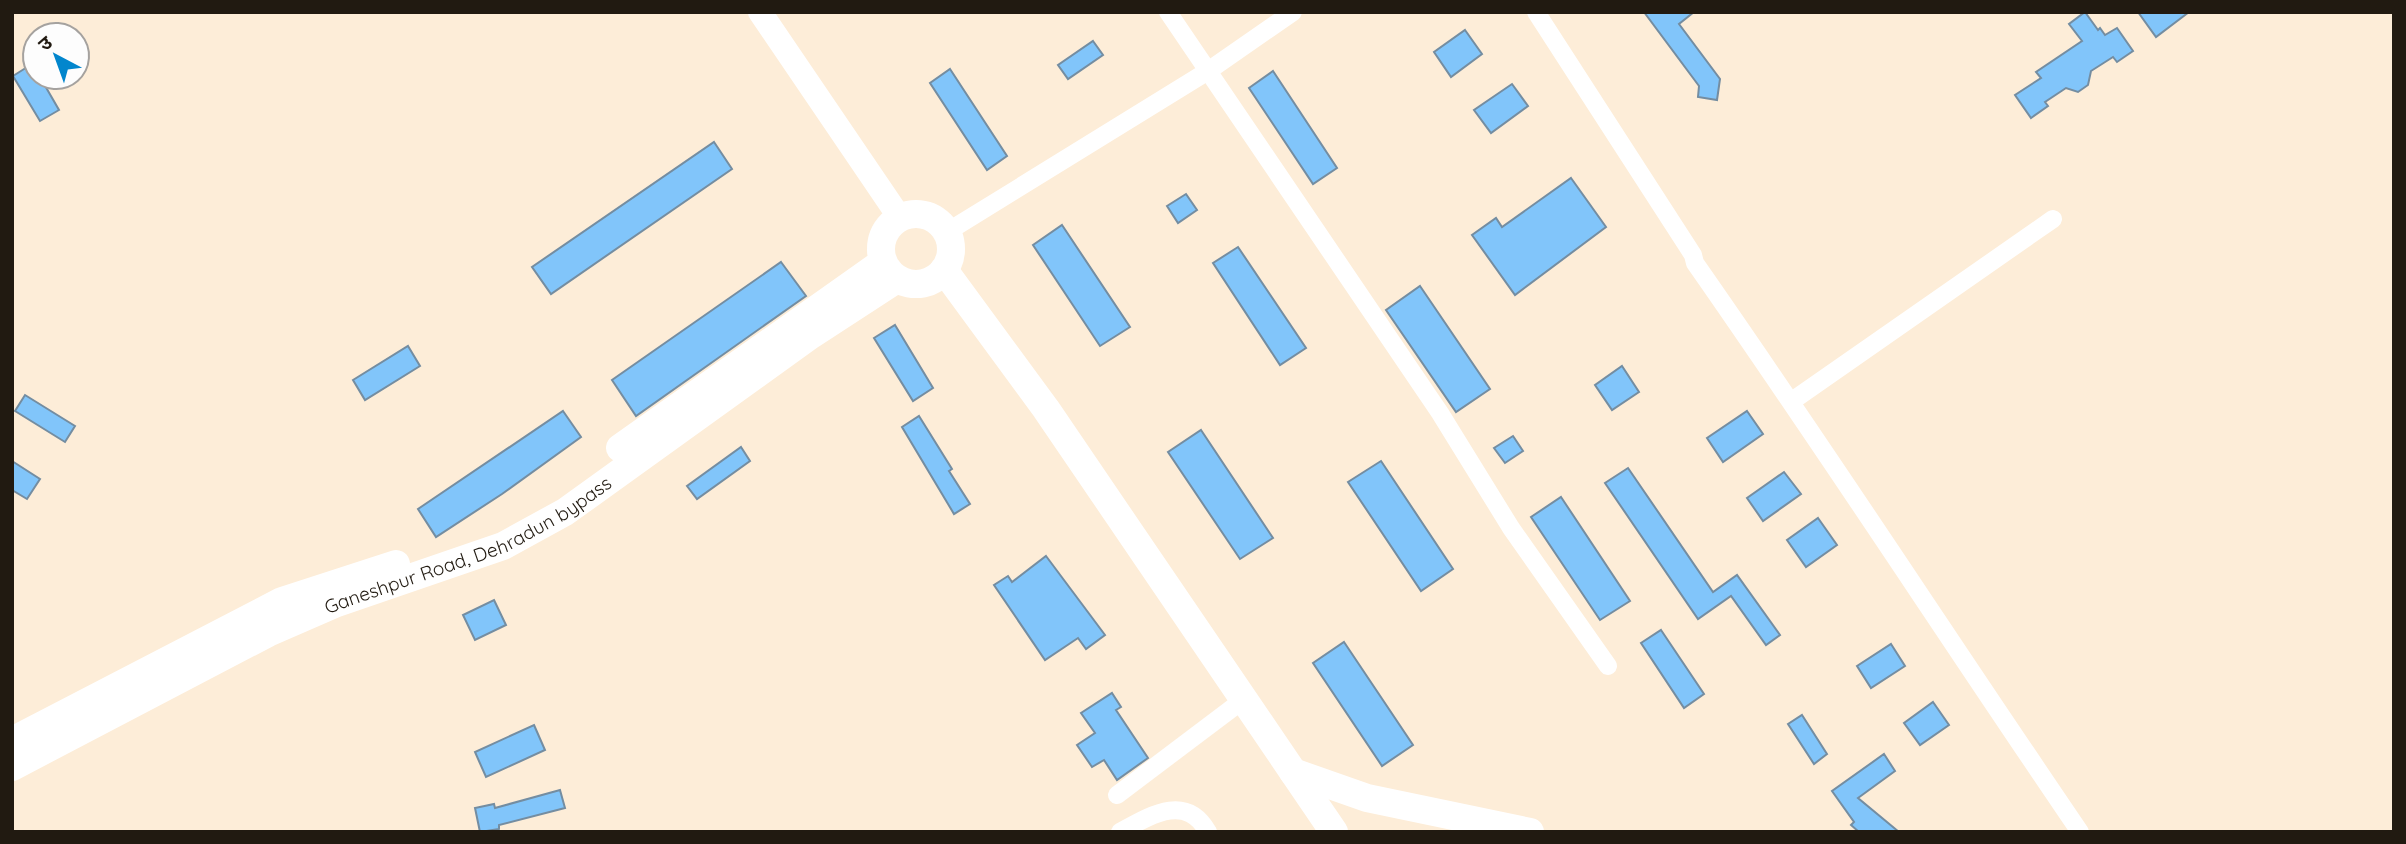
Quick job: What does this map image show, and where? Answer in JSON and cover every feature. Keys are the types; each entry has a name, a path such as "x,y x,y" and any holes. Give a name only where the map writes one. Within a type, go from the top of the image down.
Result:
{"main road":[{"path":"760,12 900,218"},
{"path":"918,214 930,217 940,223 947,232 951,255 944,270 930,282 907,283 890,270 883,239 888,229 900,218 918,214"},
{"path":"12,741 282,601 454,547 521,517 890,270"},
{"name":"Ganeshpur Road, Dehradun bypass","path":"12,767 268,633 337,603 503,547 565,512 811,335 890,270"},
{"path":"944,270 1046,409 1334,832"},
{"path":"1293,772 1367,798 1530,832"}],"street":[{"path":"1168,12 1440,413 1510,528 1608,666"},
{"path":"947,232 1208,71 1293,12"},
{"path":"1536,12 1693,255 1695,263 1791,401 2080,832"},
{"path":"1791,401 2053,219"},
{"path":"1117,795 1243,700"},
{"path":"1120,832 1147,817 1178,808 1201,818 1208,832"}],"building":[{"path":"1644,12 1694,12 1679,24 1720,79 1717,100 1698,97 1699,86"},
{"path":"2085,12 2105,35 2117,28 2133,51 2117,62 2113,57 2091,71 2088,85 2078,92 2066,88 2045,102 2048,106 2031,118 2015,95 2041,78 2036,72 2082,41 2069,24"},
{"path":"2138,12 2189,12 2156,37"},
{"path":"1465,30 1482,54 1451,77 1434,52"},
{"path":"1093,41 1103,55 1068,79 1058,65"},
{"path":"950,69 1007,156 987,170 930,83"},
{"path":"21,71 21,89 13,76"},
{"path":"1273,71 1337,168 1313,184 1249,88"},
{"path":"1512,84 1528,106 1491,133 1474,110"},
{"path":"22,91 48,91 59,110 40,121"},
{"path":"714,142 732,169 551,294 532,267"},
{"path":"1571,178 1606,227 1515,295 1472,235 1496,218 1502,227"},
{"path":"1186,194 1197,210 1178,223 1167,206"},
{"path":"1062,225 1130,327 1100,346 1033,245"},
{"path":"1238,247 1306,348 1280,365 1213,263"},
{"path":"781,262 806,296 636,416 612,380"},
{"path":"1420,286 1490,389 1456,412 1386,310"},
{"path":"895,325 933,388 913,401 874,338"},
{"path":"408,346 420,366 365,400 353,380"},
{"path":"1622,366 1639,392 1612,410 1595,385"},
{"path":"25,395 75,426 65,442 15,411"},
{"path":"563,411 581,437 436,537 418,509"},
{"path":"1747,411 1763,434 1723,462 1707,438"},
{"path":"919,416 970,504 954,514 902,427"},
{"path":"1201,430 1273,538 1240,559 1168,452"},
{"path":"1513,436 1523,451 1505,463 1494,448"},
{"path":"741,447 750,461 697,499 687,486"},
{"path":"12,461 40,479 27,499 12,490"},
{"path":"1381,461 1453,569 1421,591 1348,482"},
{"path":"1628,468 1713,592 1737,575 1780,635 1766,645 1731,596 1698,619 1605,483"},
{"path":"1784,472 1801,494 1763,521 1747,498"},
{"path":"1561,497 1630,601 1600,620 1531,517"},
{"path":"1818,518 1837,545 1806,567 1787,540"},
{"path":"1046,556 1105,635 1086,649 1078,638 1045,660 994,585 1008,576 1012,582"},
{"path":"494,600 506,625 475,640 463,615"},
{"path":"1661,630 1704,694 1684,708 1641,643"},
{"path":"1344,642 1413,745 1382,766 1313,663"},
{"path":"1891,644 1905,666 1871,688 1857,666"},
{"path":"1112,693 1121,707 1116,710 1148,758 1117,780 1104,760 1092,767 1077,745 1095,733 1081,713"},
{"path":"1933,702 1949,725 1920,745 1904,723"},
{"path":"1802,715 1827,754 1814,764 1788,724"},
{"path":"534,725 545,750 486,777 475,752"},
{"path":"1884,754 1895,771 1858,798 1899,832 1859,832 1851,825 1854,822 1832,791"},
{"path":"560,790 565,808 499,825 499,829 480,832 475,808 494,804 495,808"}]}
